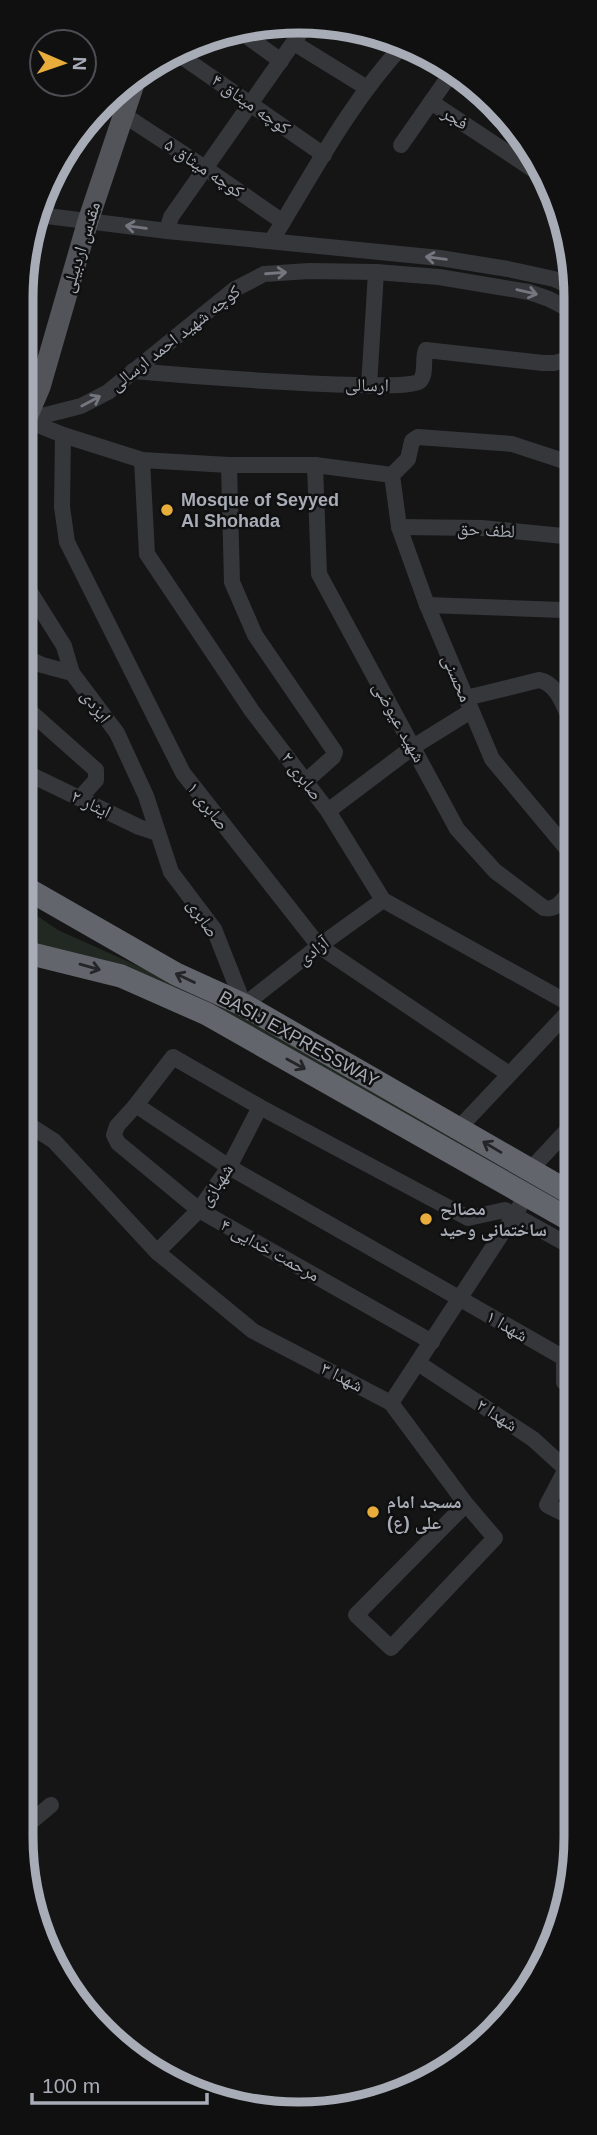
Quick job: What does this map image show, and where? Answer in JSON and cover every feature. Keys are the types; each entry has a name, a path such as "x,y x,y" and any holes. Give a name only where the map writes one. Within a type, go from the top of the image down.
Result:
{"highway":[{"name":"BASIJ EXPRESSWAY","path":"33,892 176,974 244,1005 564,1189"},
{"name":"BASIJ EXPRESSWAY","path":"33,954 121,976 207,1014 564,1216"}],"main road":[{"name":"مقدس اردبیلی","path":"33,381 131,93"}],"street":[{"path":"167,231 171,217 300,33"},
{"path":"249,38 281,61"},
{"path":"294,43 367,88"},
{"path":"272,240 367,88 397,52"},
{"name":"کوچه میثاق ۴","path":"185,59 324,155"},
{"path":"401,145 447,79"},
{"name":"فجر","path":"431,102 528,166"},
{"name":"کوچه میثاق ۵","path":"124,115 283,222"},
{"path":"46,216 167,231 440,258 502,268 563,283"},
{"path":"495,286 503,279 502,268"},
{"name":"کوچه شهید احمد ارسالی","path":"33,418 81,406 107,392 235,289 264,274 309,271 376,272 439,277 529,292 564,307"},
{"path":"369,386 376,272"},
{"name":"ارسالی","path":"133,372 369,386 413,385 420,381 424,353 431,349 543,363 564,360"},
{"path":"33,423 142,460 229,465 315,465 392,475 408,458 412,441 418,437 512,444 564,461"},
{"name":"صابری ۱","path":"63,435 62,507 67,542 183,773 319,946 509,1073"},
{"name":"صابری ۲","path":"142,460 147,554 252,711 328,811 383,900 564,1002"},
{"path":"229,465 232,582 255,635 335,752 333,757 306,781"},
{"name":"شهید عیوضی","path":"315,465 319,574 457,829 495,872 549,909 556,907 564,898"},
{"name":"محسنی","path":"392,475 400,527 427,605 492,759 564,845"},
{"name":"لطف حق","path":"400,527 482,528 564,536"},
{"name":"ایزدی","path":"33,597 64,646 72,673 117,733 146,796 157,833"},
{"path":"427,605 564,609"},
{"path":"33,661 72,673"},
{"path":"328,811 468,704 539,680 552,685 564,708"},
{"path":"33,714 96,769 96,780 80,799"},
{"name":"ایثار ۲","path":"33,776 157,833"},
{"name":"صابری","path":"157,833 171,872 214,929 244,1005"},
{"name":"آزادی","path":"244,1005 383,900"},
{"path":"459,1128 564,1015"},
{"path":"459,1299 229,1167 136,1105 173,1057 260,1107 468,1218 505,1210 564,1243"},
{"name":"مرحمت خدایی ۴","path":"136,1105 117,1126 114,1135 118,1143 199,1210 432,1342"},
{"name":"شهبازی","path":"156,1252 199,1210 229,1167 260,1107"},
{"name":"شهدا ۳","path":"33,1127 54,1141 156,1252 253,1331 391,1403 466,1504 495,1538 391,1648 356,1615 466,1504"},
{"path":"530,1170 564,1134"},
{"path":"391,1403 527,1195"},
{"name":"شهدا ۱","path":"459,1299 564,1357 564,1382"},
{"name":"شهدا ۲","path":"418,1363 533,1439 564,1466"},
{"path":"564,1478 547,1505 564,1514"},
{"path":"33,1817 51,1805"}],"shaded area":[{"path":"33,913 58,930 232,1011 564,1198 564,1205 274,1040 33,946"}],"place":[{"name":"Mosque of Seyyed Al Shohada","path":"167,510"},
{"name":"مصالح ساختمانی وحید","path":"426,1219"},
{"name":"مسجد امام علی (ع)","path":"373,1512"}]}
